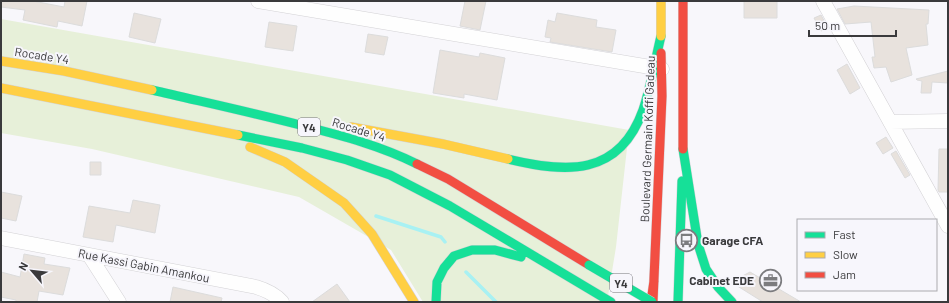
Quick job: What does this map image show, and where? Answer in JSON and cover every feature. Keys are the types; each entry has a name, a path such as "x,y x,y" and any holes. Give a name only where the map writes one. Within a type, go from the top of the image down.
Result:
{"main road":[{"path":"250,112 434,142 528,163 560,168 577,168 601,161 620,149 631,134 642,114 657,68 661,36 661,1"},
{"path":"678,302 683,149 683,1"},
{"name":"Rocade Y4","path":"1,61 64,71 250,112 354,139 399,155 448,179 652,302"},
{"name":"Boulevard Germain Koffi Gadeau","path":"652,302 662,96 657,68"},
{"name":"Y4","path":"1,88 302,148 347,160 390,175 450,206 611,302"},
{"path":"186,125 240,142 285,162 344,203 372,234 414,302"},
{"path":"683,149 698,244 706,269 718,287 732,302"},
{"path":"436,302 436,282 444,268 454,256 472,250 495,250 525,258 560,271"}],"street":[{"path":"258,1 657,68"},
{"path":"824,1 948,226"},
{"path":"890,122 948,121"},
{"name":"Rue Kassi Gabin Amankou","path":"1,238 256,287 268,291 278,297 282,302"},
{"path":"89,255 119,302"}],"green space":[{"path":"1,19 629,130 616,247 607,302 423,302 391,250 299,197 92,149 1,133"}],"building":[{"path":"1,1 33,1 64,7 65,1 87,1 82,26 58,21 57,27 23,20 25,10 1,7"},
{"path":"465,1 486,1 480,30 460,26"},
{"path":"744,1 777,1 777,18 744,18"},
{"path":"854,6 929,10 928,24 926,24 928,45 906,48 912,75 891,82 886,67 874,68 872,57 875,57 871,22 845,24 837,9"},
{"path":"134,13 161,19 155,43 129,37"},
{"path":"557,13 597,20 596,27 616,30 612,52 550,42 551,38 545,37 548,20 555,22"},
{"path":"821,15 828,28 821,31 814,18"},
{"path":"269,22 297,26 293,51 265,47"},
{"path":"368,34 388,37 384,55 365,52"},
{"path":"440,50 479,57 480,53 505,58 497,100 464,94 464,98 433,93"},
{"path":"847,64 860,88 850,94 837,70"},
{"path":"948,71 948,83 932,82 931,93 921,93 922,81 916,79"},
{"path":"886,137 893,148 883,154 876,143"},
{"path":"939,149 948,149 948,192 939,192 938,190"},
{"path":"896,151 910,175 905,178 891,154"},
{"path":"90,162 101,162 101,175 90,175"},
{"path":"1,192 22,196 16,221 1,218"},
{"path":"133,200 160,205 155,233 116,225 113,242 83,237 89,206 130,213"},
{"path":"24,254 45,258 44,264 70,268 63,295 39,291 37,302 16,302 16,300 1,297 1,272 20,277"},
{"path":"750,272 801,302 763,302 731,282"},
{"path":"337,284 350,302 312,302"},
{"path":"173,287 222,298 221,302 170,302"}],"waterway":[{"path":"376,216 441,237 445,242"},
{"path":"466,272 496,302"}],"traffic: fast":[{"path":"508,159 550,167 570,167 588,165 605,159 620,148 633,132 643,110 651,83 661,36"},
{"path":"152,90 362,142 417,164"},
{"path":"238,135 302,148 347,160 390,175 450,206 611,302"},
{"path":"683,149 698,244 706,269 718,287 732,302"},
{"path":"678,302 682,181"},
{"path":"436,302 437,282 444,268 454,256 472,250 495,250 521,257"},
{"path":"589,265 652,302"}],"traffic: slow":[{"path":"661,1 661,36"},
{"path":"1,61 64,71 152,90"},
{"path":"1,88 238,135"},
{"path":"351,127 443,144 508,159"},
{"path":"250,147 285,162 344,203 372,234 414,302"}],"traffic: jam":[{"path":"683,1 683,149"},
{"path":"653,301 662,96 661,53"},
{"path":"417,164 448,179 589,265"},
{"path":"651,302 654,281"}],"place":[{"name":"Garage CFA","path":"687,240"},
{"name":"Cabinet EDE","path":"770,280"}]}
